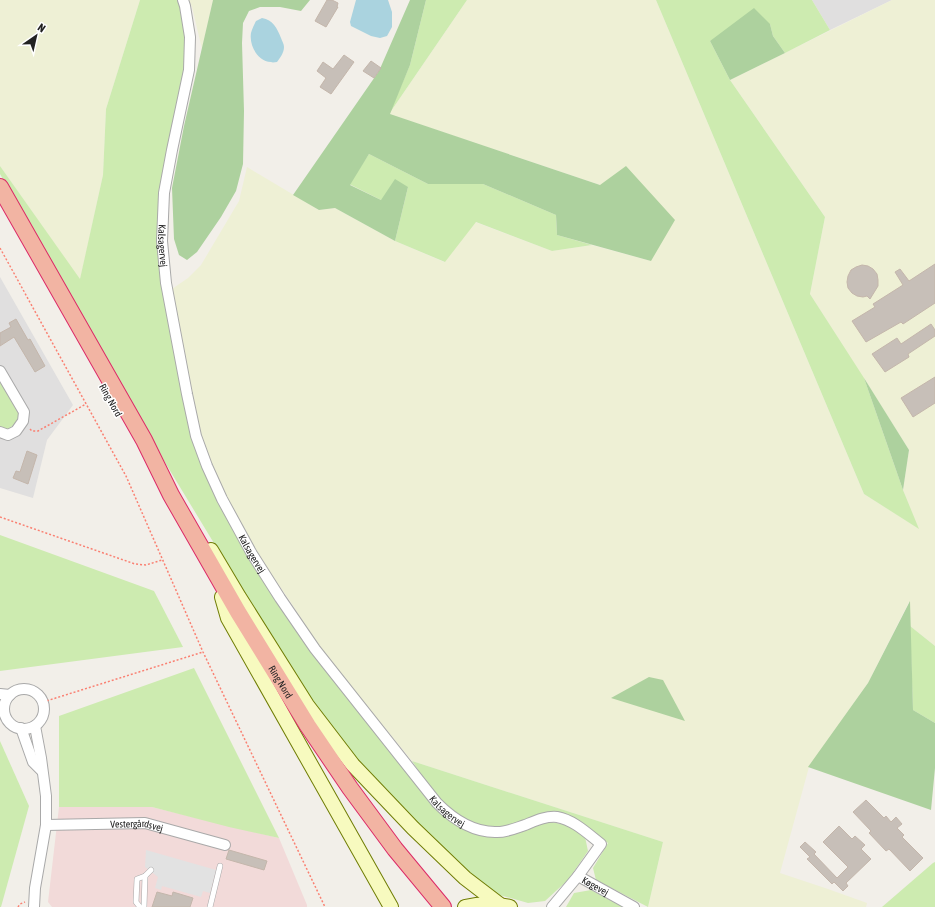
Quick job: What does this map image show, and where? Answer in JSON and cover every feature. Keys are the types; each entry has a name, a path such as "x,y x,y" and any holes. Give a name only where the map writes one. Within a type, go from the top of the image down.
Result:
{"highway":[{"name":"Ring Nord","path":"0,187 144,440 171,494 228,594 308,726 350,788 395,849 443,907"},
{"name":"Ring Nord","path":"0,204 222,597 302,730 389,853 435,907"}],"main road":[{"path":"144,440 239,597 307,705 354,765 413,828 465,878 504,906"},
{"path":"222,597 228,618 391,907"},
{"path":"471,905 504,906"}],"street":[{"name":"Kalsagervej","path":"183,0 190,37 189,70 164,193 162,241 166,283 190,408 196,436 207,466 219,493 252,554 280,598 315,648 437,803 448,814 477,830 496,832 514,829 545,817 557,817 580,828 601,844 578,876 552,907"},
{"path":"0,371 24,412 23,421 16,430 8,435 0,432"},
{"path":"29,690 35,692 43,702 44,708 42,718 35,726 31,728 20,728 15,726 10,722 2,710 10,695 16,691 29,690"},
{"path":"0,694 10,695"},
{"path":"34,907 35,888 46,825 46,796 35,726"},
{"path":"20,728 33,762 42,771"},
{"name":"Vestergårdsvej","path":"46,825 146,823 225,845"},
{"name":"Køgevej","path":"578,876 634,907"}],"lane":[{"path":"210,907 220,866"},
{"path":"140,907 136,902 138,879 145,876 151,870"},
{"path":"144,907 145,876"}],"path":[{"path":"0,248 126,476 203,652 325,907"},
{"path":"22,423 32,430 38,431 86,404"},
{"path":"0,518 134,564 146,565 162,560"},
{"path":"43,702 203,652"}],"shaded area":[{"path":"812,0 892,0 830,30"},
{"path":"0,277 73,405 47,440 33,498 0,488"},
{"path":"59,807 152,807 279,838 307,907 52,907 48,902"},
{"path":"146,850 216,870 210,893 203,891 201,897 162,886 161,890 155,888 158,877 145,867"}],"green space":[{"path":"0,0 140,0 106,109 103,175 80,280 0,166"},
{"path":"140,0 179,0 187,38 186,71 158,244 192,438 312,653 433,805 455,824 476,834 545,821 567,825 585,837 588,851 568,880 545,901 528,903 489,892 467,875 356,762 309,700 149,436 0,174 0,166 80,279 103,175 106,109"},
{"path":"189,0 213,0 202,49 192,7"},
{"path":"213,0 310,0 301,11 280,7 260,7 249,11 243,23 243,164 236,191 221,217 197,252 187,260 179,255 174,239 172,188 184,126"},
{"path":"410,0 426,0 410,65 390,114 600,185 626,166 675,220 651,261 557,235 556,215 483,184 428,184 369,154 350,185 381,200 395,179 408,187 395,241 335,208 319,210 293,195 379,71"},
{"path":"426,0 467,0 389,114 410,65"},
{"path":"467,0 656,0 864,494 918,528 903,490 909,450 810,294 825,217 730,80 892,0 935,0 935,646 910,626 909,602 868,683 809,767 780,873 867,903 866,907 648,907 663,842 412,761 319,647 290,601 255,551 225,499 211,468 200,434 172,289 188,278 201,265 239,201 247,167 319,210 335,208 395,241 444,262 475,222 552,251 592,245 651,261 600,185 389,114"},
{"path":"656,0 812,0 830,30 785,53 773,36 770,24 710,41 730,80 825,217 810,294 864,378 903,490 919,529 864,494"},
{"path":"754,8 770,24 773,36 785,53 730,80 710,41"},
{"path":"369,154 428,184 483,184 556,215 557,235 592,245 552,251 476,222 445,262 395,241 408,187 381,200 349,184"},
{"path":"864,378 909,450 903,490"},
{"path":"0,380 20,411 20,420 7,430 0,428"},
{"path":"0,535 154,591 183,647 0,671"},
{"path":"910,601 913,710 935,723 935,768 931,810 808,767 868,683"},
{"path":"910,626 935,646 935,723 913,710"},
{"path":"194,668 279,838 152,807 59,807 59,716"},
{"path":"649,677 663,680 685,721 611,698"},
{"path":"0,741 29,806 1,907 0,907"},
{"path":"412,761 663,842 648,907 596,880 593,868 608,843 573,819 497,828 477,825 464,819 440,802"},
{"path":"935,862 935,907 882,907 933,863"},
{"path":"591,890 622,907 566,907 574,893"}],"water":[{"path":"356,0 388,0 392,12 392,27 387,36 380,38 371,36 351,26 350,22"},
{"path":"262,18 274,25 283,44 284,47 282,55 277,62 266,61 258,56 251,42 251,32 256,21"}],"building":[{"path":"327,0 332,0 338,3 338,7 326,27 315,21"},
{"path":"344,55 354,62 331,94 320,87 326,78 317,71 323,62 333,69"},
{"path":"371,61 381,68 374,78 363,71"},
{"path":"935,264 935,303 903,324 901,322 866,342 852,321 875,307 873,304 903,285 895,272 900,269 909,281"},
{"path":"862,265 873,269 877,274 878,286 870,299 867,296 857,296 848,288 848,276 851,270"},
{"path":"16,319 28,340 30,339 45,366 35,372 14,337 0,346 0,333 11,327 9,323"},
{"path":"931,324 935,330 935,336 908,354 909,357 885,372 872,354 897,338 901,344"},
{"path":"935,377 935,403 913,417 901,398"},
{"path":"27,451 37,455 28,484 13,478 16,471 20,472"},
{"path":"866,800 884,818 886,816 891,822 896,817 902,824 897,828 904,835 902,837 923,858 910,871 889,849 886,851 869,833 871,831 853,812"},
{"path":"839,826 852,839 855,836 865,845 861,849 871,859 846,883 848,886 843,891 834,882 832,884 807,859 810,857 800,847 805,842 816,852 814,854 837,878 848,867 823,842"},
{"path":"229,850 267,861 264,870 226,859"},
{"path":"157,892 172,896 173,892 193,898 190,907 152,907"}]}
